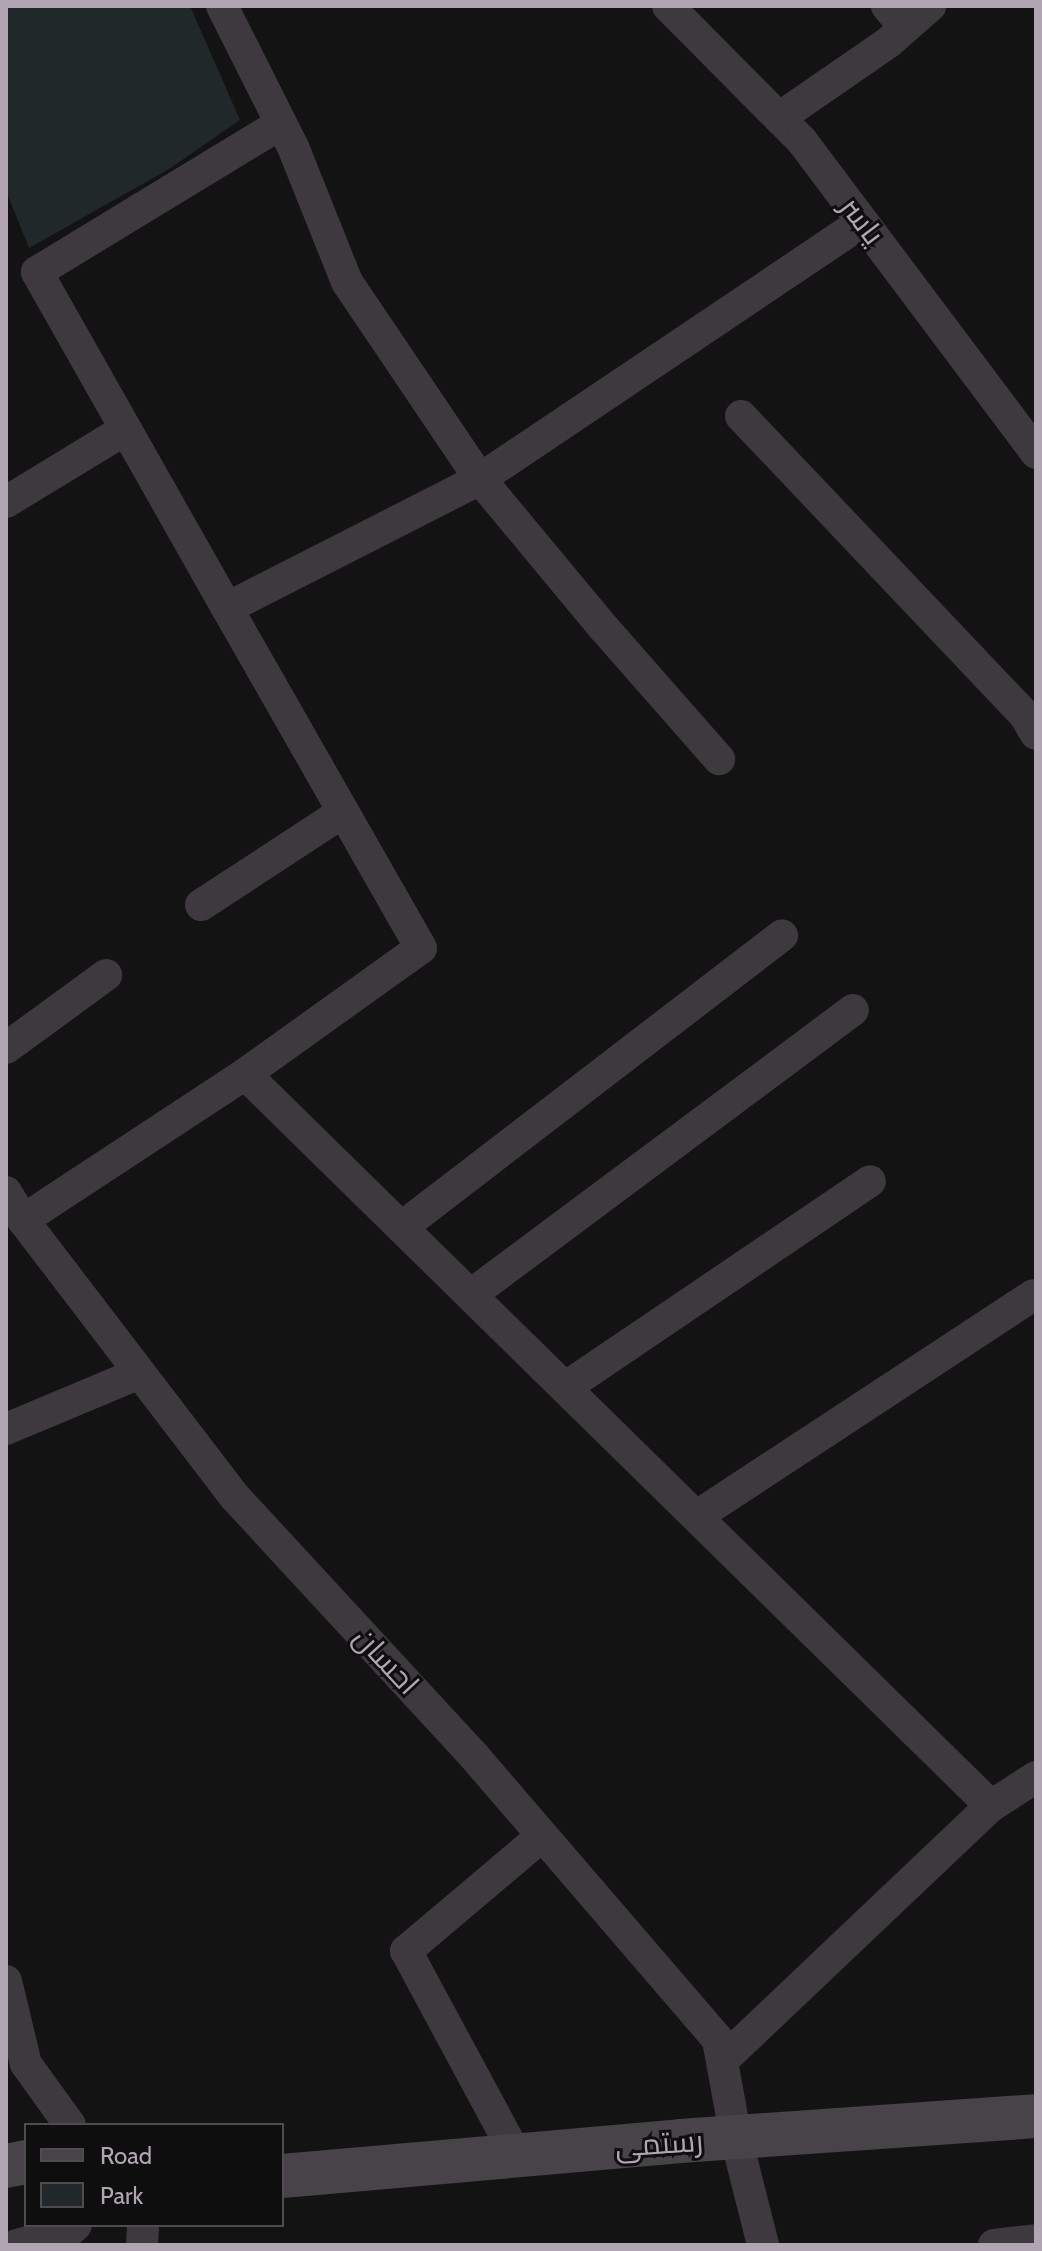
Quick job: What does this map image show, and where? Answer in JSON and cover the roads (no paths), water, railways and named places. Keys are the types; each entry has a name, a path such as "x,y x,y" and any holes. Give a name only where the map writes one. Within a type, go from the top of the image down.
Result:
{"street":[{"path":"222,6 280,124 347,282 480,479 603,627 719,759"},
{"name":"یاسر","path":"668,6 802,141 1036,453"},
{"path":"779,118 896,17 930,6"},
{"path":"23,1220 245,1074 421,948 37,272 280,124"},
{"path":"227,608 480,479 863,222"},
{"path":"741,416 1024,714 1036,734"},
{"path":"6,502 126,429"},
{"path":"201,905 343,812"},
{"path":"402,1227 782,935"},
{"path":"6,1048 106,975"},
{"path":"472,1294 853,1010"},
{"path":"245,1074 991,1806"},
{"path":"566,1387 870,1181"},
{"name":"احسان","path":"6,1192 23,1220 235,1497 474,1756 718,2040 736,2138 763,2245"},
{"path":"697,1516 1033,1295"},
{"path":"6,1429 140,1373"},
{"path":"722,2061 991,1806 1036,1777"},
{"path":"516,2155 406,1951 542,1836"},
{"path":"6,1981 26,2064 69,2123"},
{"name":"رستمی","path":"284,2176 1036,2116"},
{"path":"17,2245 74,2227"},
{"path":"994,2245 1036,2240"}]}
